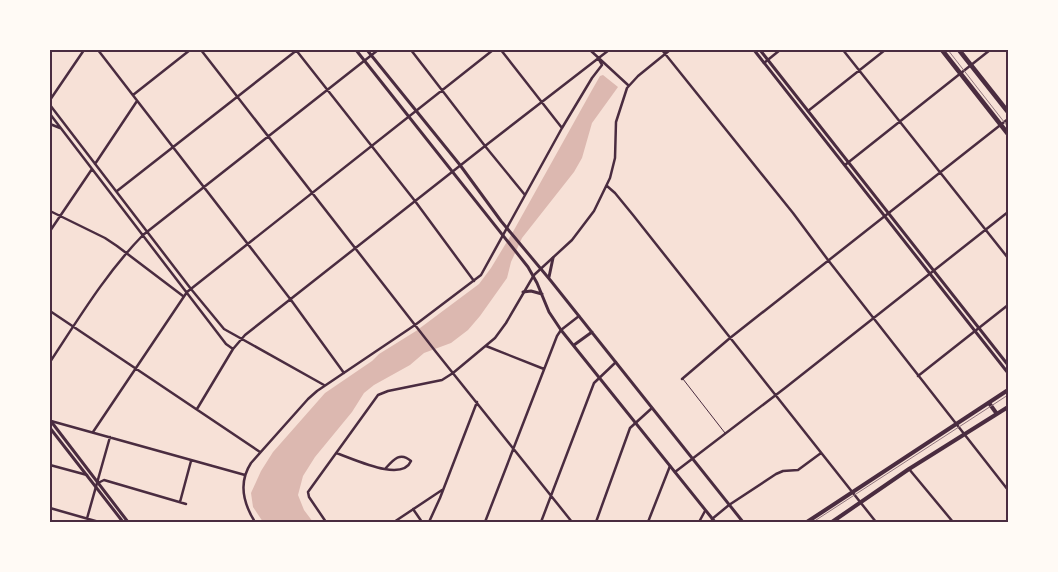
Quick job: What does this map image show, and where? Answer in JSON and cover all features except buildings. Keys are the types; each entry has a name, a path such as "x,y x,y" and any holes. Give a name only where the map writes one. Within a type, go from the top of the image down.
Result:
{"main road":[{"path":"942,50 1008,134"},
{"path":"959,50 1008,112"},
{"path":"807,522 1008,390"},
{"path":"989,402 997,414"},
{"path":"832,522 909,469 1008,407"},
{"path":"903,460 909,469"}],"street":[{"path":"50,100 83,51 75,50"},
{"path":"98,50 291,300 344,373"},
{"path":"133,95 190,50"},
{"path":"201,50 436,352 572,522"},
{"path":"117,192 297,50 416,201 474,281"},
{"path":"356,50 534,275 549,312 562,330 713,520 729,505 776,474 783,471 798,470 821,453"},
{"path":"367,50 460,165 506,227 541,268 743,522"},
{"path":"50,362 73,326 126,253 143,235 378,50"},
{"path":"411,50 485,146 526,194"},
{"path":"93,432 134,368 187,292 493,50"},
{"path":"501,50 562,128"},
{"path":"590,50 628,85"},
{"path":"196,410 241,340 460,165 609,50"},
{"path":"662,50 793,213 1008,490"},
{"path":"326,522 308,494 378,395 388,391 442,380 486,346 506,323 534,275 572,240 584,226 607,186 615,158 616,122 628,85 670,50"},
{"path":"754,50 886,214"},
{"path":"760,50 977,330 1008,373"},
{"path":"764,63 780,50"},
{"path":"843,50 1008,258"},
{"path":"804,114 885,50"},
{"path":"845,165 990,50"},
{"path":"256,522 244,499 243,486 245,475 251,463 308,399 324,386 415,325 474,281 483,271 562,128 602,65 598,58"},
{"path":"50,231 137,101"},
{"path":"50,105 191,289 224,329 324,386"},
{"path":"50,114 226,344 234,350"},
{"path":"682,379 730,338 1008,119"},
{"path":"50,124 62,129"},
{"path":"607,186 629,210 876,522"},
{"path":"50,211 105,238 183,296"},
{"path":"675,472 1008,212"},
{"path":"548,277 553,258"},
{"path":"523,292 531,291 542,294"},
{"path":"918,376 1008,306"},
{"path":"50,311 260,452"},
{"path":"485,522 557,336 579,316"},
{"path":"977,330 1008,365"},
{"path":"574,345 592,332"},
{"path":"486,346 544,369"},
{"path":"541,522 594,383 616,362"},
{"path":"429,522 444,489 476,402"},
{"path":"596,522 630,428 652,408"},
{"path":"50,420 245,475"},
{"path":"50,420 123,522"},
{"path":"50,428 87,475 128,522"},
{"path":"87,520 110,437"},
{"path":"336,453 385,469 397,471 410,465 411,462 408,458 399,456 385,469"},
{"path":"180,502 191,461"},
{"path":"50,465 87,475"},
{"path":"648,522 670,466"},
{"path":"909,469 953,522"},
{"path":"97,485 104,480 186,504"},
{"path":"394,522 444,489"},
{"path":"50,508 99,522"},
{"path":"414,509 422,522"},
{"path":"698,522 706,510"}],"lane":[{"path":"682,379 726,433"}],"shaded area":[{"path":"603,75 618,87 592,123 582,158 574,172 522,238 511,262 507,278 480,316 468,330 451,343 424,353 410,365 374,385 364,393 352,412 315,457 303,476 298,495 304,510 313,522 263,522 253,507 251,493 261,471 273,452 325,393 372,361 379,354 416,331 479,284 514,230 600,76"}],"tram line":[{"path":"948,50 1008,127"},
{"path":"813,522 1008,395"}]}
